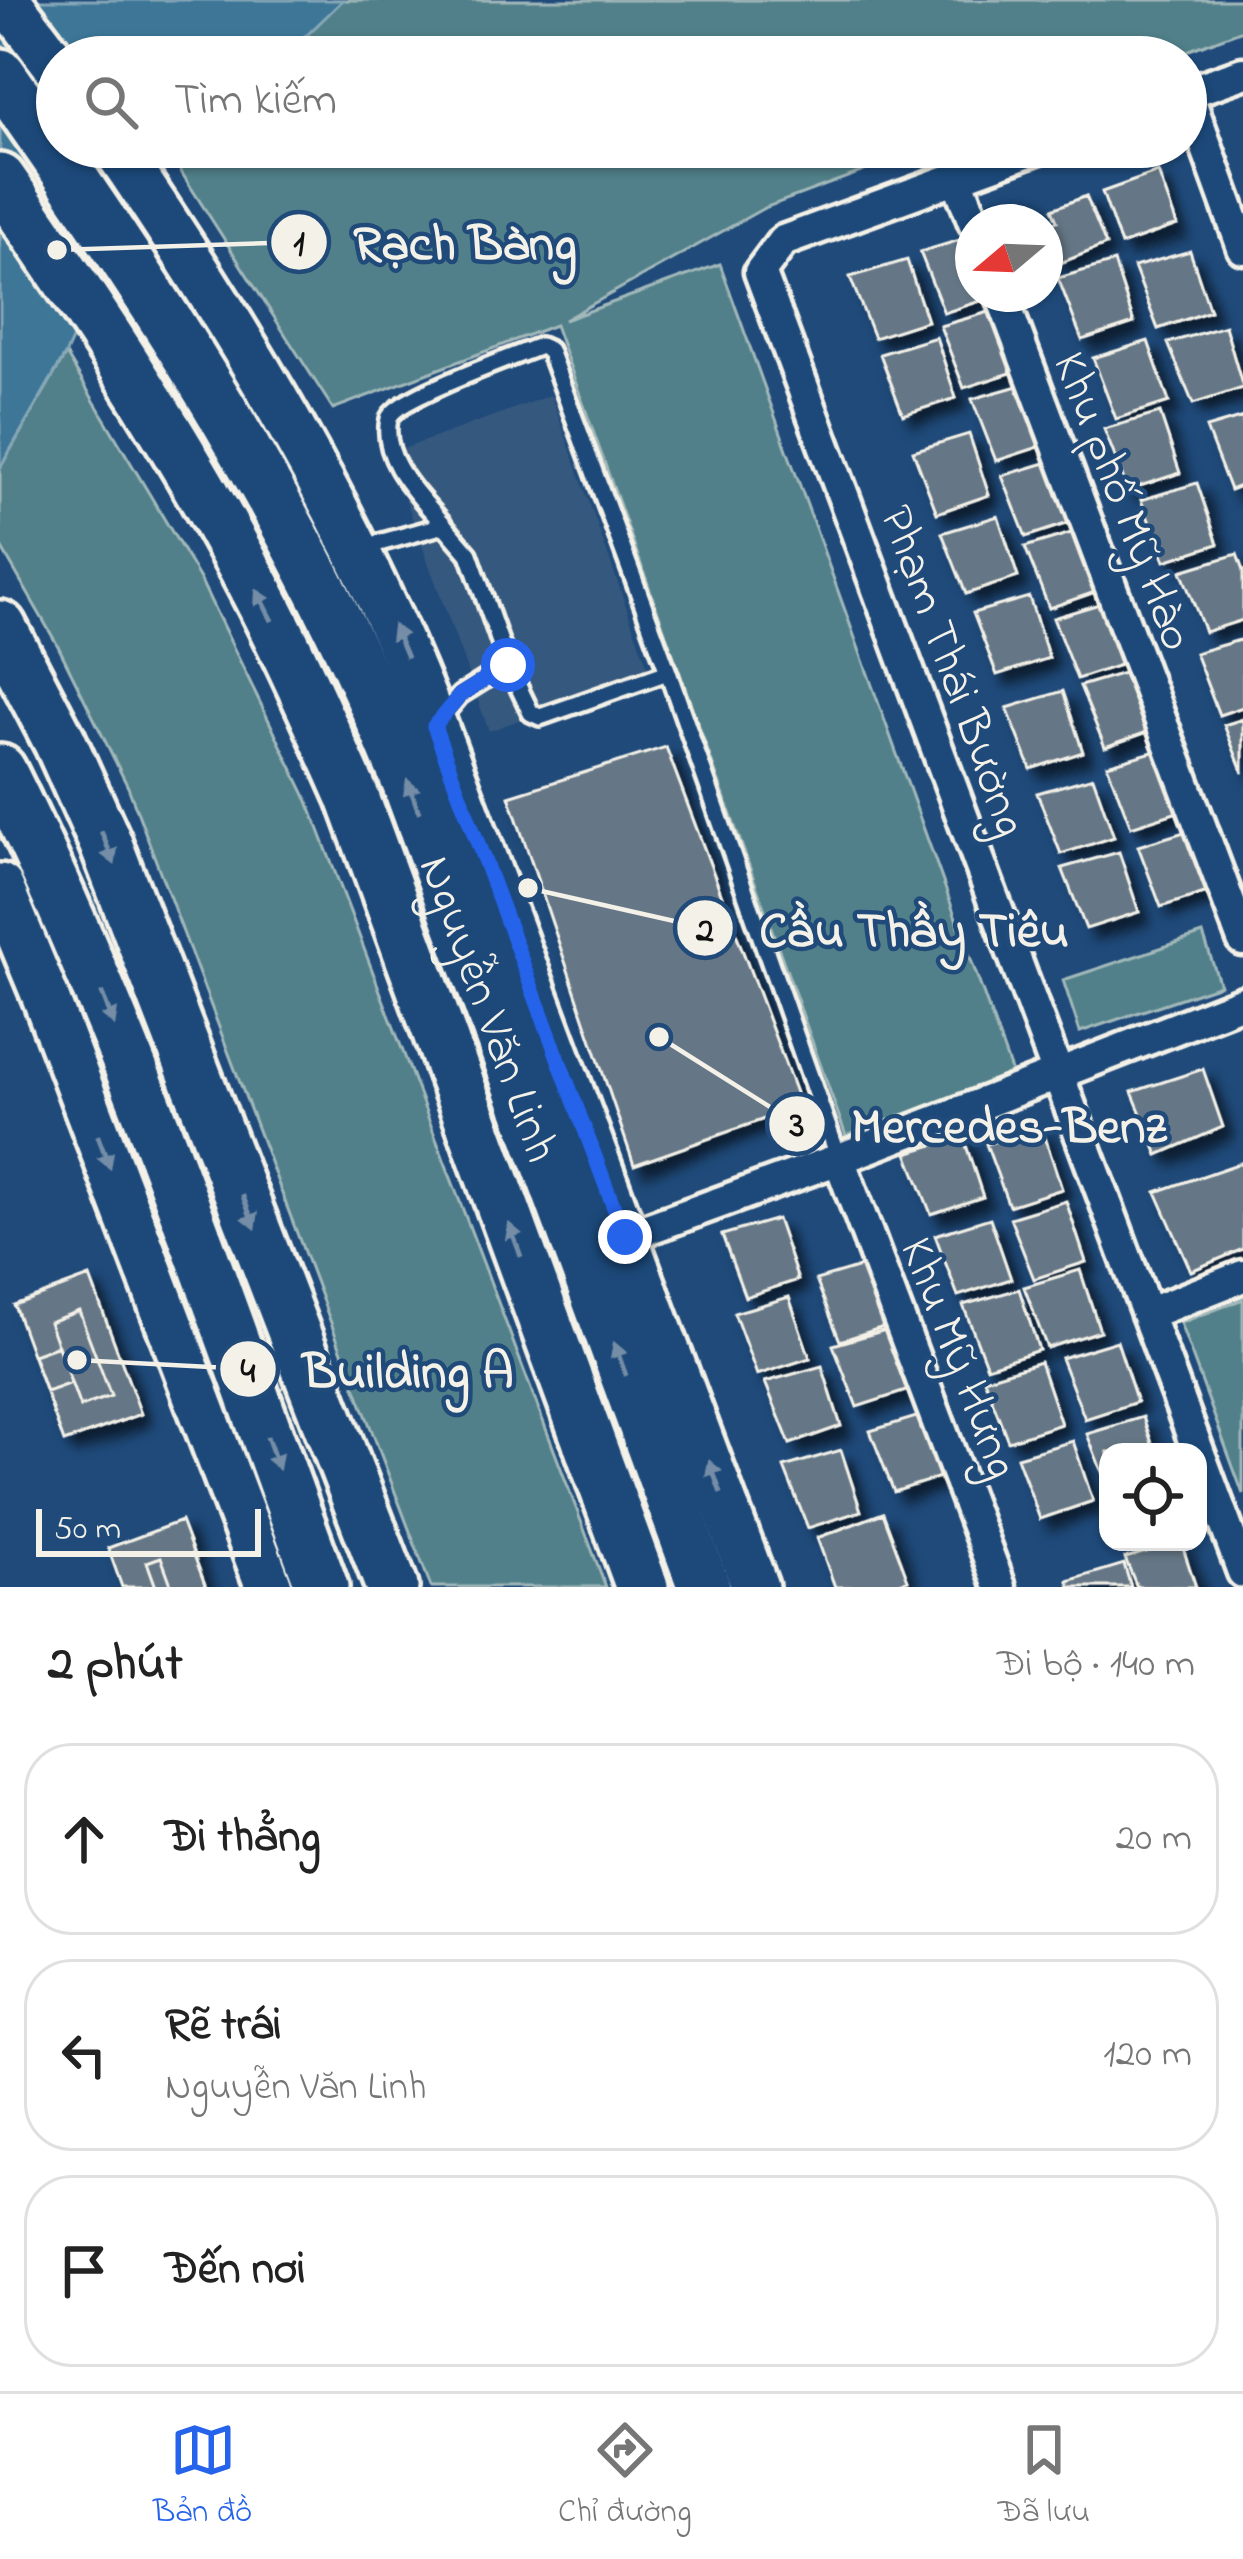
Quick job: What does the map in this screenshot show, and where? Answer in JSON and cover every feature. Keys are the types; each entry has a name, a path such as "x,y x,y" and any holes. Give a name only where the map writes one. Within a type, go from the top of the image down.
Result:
{"highway":[{"path":"0,75 36,126"},
{"path":"66,168 264,431"},
{"name":"Nguyễn Văn Linh","path":"0,180 188,469 269,615 352,795 642,1587"},
{"name":"Nguyễn Văn Linh","path":"264,431 328,600 603,1245 704,1587"},
{"path":"0,627 60,742 151,956 392,1587"},
{"path":"4,779 69,912 112,1020 322,1587"}],"main road":[{"path":"7,0 36,38"},
{"path":"126,168 264,431"},
{"name":"Nguyễn Văn Linh","path":"264,431 358,549 434,726 603,1245 755,1587"},
{"path":"2,904 269,1587"}],"street":[{"path":"1207,87 1241,78"},
{"path":"1207,150 1243,248"},
{"path":"967,204 957,178 984,168"},
{"name":"Phạm Thái Bường","path":"957,178 783,241 760,272 1243,1572"},
{"name":"Khu phố Mỹ Hào","path":"1008,312 1243,940"},
{"path":"603,1245 839,1160 1243,1002"},
{"name":"Khu Mỹ Hưng","path":"839,1160 1000,1587"},
{"path":"1147,1314 1243,1276"}],"lane":[{"path":"668,672 540,717 531,713 508,665 469,554 403,476 392,451 388,418 396,407 540,346 549,350 668,672 839,1160"},
{"path":"358,549 444,525"},
{"path":"434,726 460,695 508,665"}],"shaded area":[{"path":"38,0 343,0 305,36 36,36 36,168 151,168 66,353 0,468 0,30"},
{"path":"551,395 650,673 489,731 389,454"}],"green space":[{"path":"332,0 1243,0 1243,30 1207,44 1207,36 292,36"},
{"path":"179,168 872,168 764,208 564,320 720,264 1013,1076 846,1136 555,325 333,409"},
{"path":"66,354 200,579 308,801 606,1587 431,1587 128,787 58,646 0,545 0,468"},
{"path":"1203,934 1220,985 1080,1032 1063,980"},
{"path":"1243,1299 1243,1494 1180,1323"}],"building":[{"path":"1158,172 1177,225 1121,245 1102,192"},
{"path":"1086,196 1106,245 1063,262 1063,205"},
{"path":"955,241 955,309 944,313 920,252"},
{"path":"1190,251 1210,311 1158,329 1134,267"},
{"path":"907,260 927,321 874,338 850,277"},
{"path":"1114,262 1134,323 1082,340 1063,291 1063,277"},
{"path":"997,312 1017,371 964,388 940,326"},
{"path":"1225,326 1243,388 1193,404 1168,343"},
{"path":"936,337 956,398 903,415 880,354"},
{"path":"1148,341 1169,402 1116,419 1093,358"},
{"path":"1028,383 1048,444 996,461 972,399"},
{"path":"1160,413 1180,473 1128,490 1104,429"},
{"path":"1243,417 1243,485 1230,490 1206,428"},
{"path":"969,434 989,495 937,513 913,451"},
{"path":"1058,459 1078,520 1026,537 1002,476"},
{"path":"1197,483 1218,544 1165,561 1141,500"},
{"path":"998,516 1018,577 966,594 942,533"},
{"path":"1081,530 1101,590 1049,608 1025,547"},
{"path":"1237,554 1243,571 1243,620 1205,632 1181,571"},
{"path":"1029,597 1049,658 997,675 973,613"},
{"path":"1109,601 1129,662 1077,679 1053,618"},
{"path":"1243,639 1243,707 1219,715 1195,653"},
{"path":"1137,669 1156,729 1105,747 1080,686"},
{"path":"1063,691 1083,752 1031,769 1007,708"},
{"path":"1243,719 1243,773 1224,725"},
{"path":"666,747 801,1106 634,1165 509,796"},
{"path":"1163,749 1184,810 1131,827 1107,765"},
{"path":"1093,777 1114,837 1061,854 1037,793"},
{"path":"1194,829 1214,890 1161,907 1138,846"},
{"path":"1119,852 1139,912 1086,929 1062,868"},
{"path":"1203,1069 1223,1127 1158,1155 1132,1092"},
{"path":"1042,1128 1062,1189 1009,1206 986,1144"},
{"path":"963,1136 983,1197 931,1214 907,1153"},
{"path":"1243,1162 1243,1249 1191,1271 1156,1192"},
{"path":"1066,1201 1086,1262 1034,1279 1010,1218"},
{"path":"990,1218 1011,1279 958,1296 935,1235"},
{"path":"777,1219 798,1280 745,1297 722,1235"},
{"path":"873,1263 893,1324 840,1341 816,1280"},
{"path":"1080,1270 1100,1331 1047,1348 1024,1287"},
{"path":"90,1277 141,1414 64,1442 14,1305"},
{"path":"1019,1289 1039,1350 987,1367 963,1305"},
{"path":"789,1297 810,1358 757,1375 734,1313"},
{"path":"79,1311 111,1396 80,1407 49,1322"},
{"path":"889,1329 909,1390 857,1407 833,1345"},
{"path":"1117,1341 1137,1402 1085,1419 1061,1358"},
{"path":"58,1346 71,1383 46,1392 33,1355"},
{"path":"1040,1362 1061,1424 1008,1441 984,1379"},
{"path":"822,1366 841,1426 790,1444 765,1382"},
{"path":"926,1414 946,1475 894,1492 870,1431"},
{"path":"1143,1417 1152,1443 1099,1443 1099,1464 1087,1434"},
{"path":"1073,1441 1093,1501 1040,1519 1017,1457"},
{"path":"841,1450 861,1511 808,1528 784,1467"},
{"path":"883,1513 908,1580 889,1587 835,1587 817,1538"},
{"path":"181,1521 206,1587 122,1587 108,1548"},
{"path":"1150,1551 1184,1551 1196,1587 1137,1587 1125,1558"},
{"path":"161,1557 172,1587 156,1587 147,1562"},
{"path":"1124,1564 1131,1587 1070,1587 1068,1581"}],"place":[{"name":"Rạch Bàng","path":"57,250"},
{"name":"Cầu Thầy Tiêu","path":"528,888"},
{"name":"Mercedes-Benz","path":"659,1037"},
{"name":"Building A","path":"77,1360"}],"route":[{"path":"508,665 460,695 434,726 625,1237"}]}
